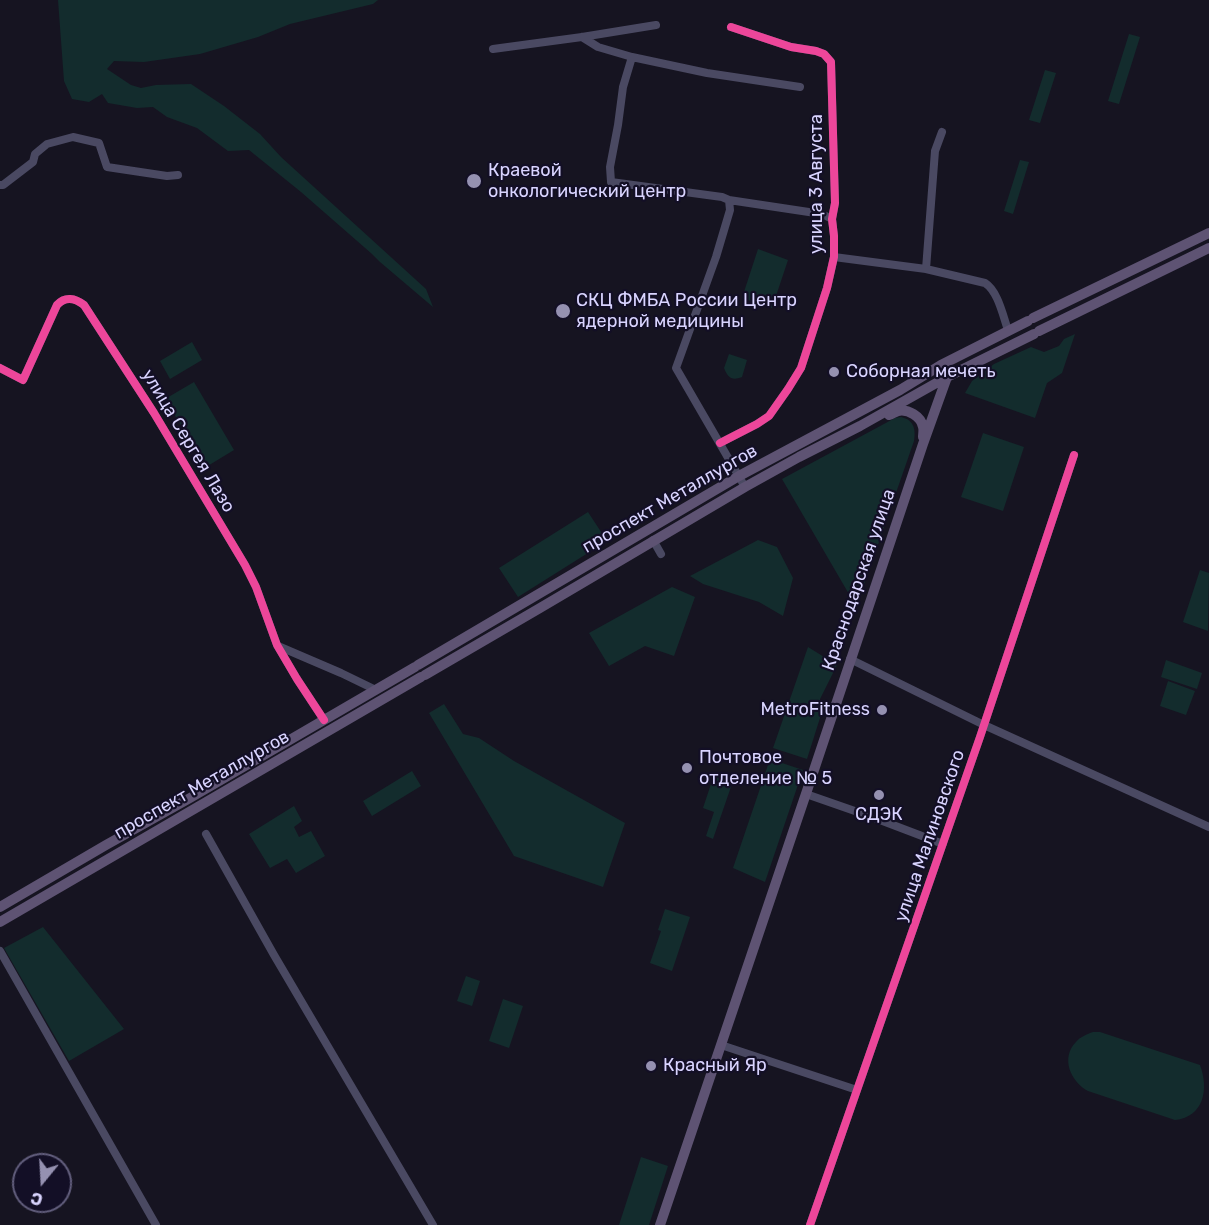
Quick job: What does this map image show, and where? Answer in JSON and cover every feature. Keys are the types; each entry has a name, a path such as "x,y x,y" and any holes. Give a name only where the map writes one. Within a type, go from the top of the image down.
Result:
{"main road":[{"name":"проспект Металлургов","path":"0,907 105,845 328,724 420,671 739,476 1008,330 1209,233"},
{"name":"проспект Металлургов","path":"0,922 195,810 328,724 376,690 420,671 540,608 745,487 947,377 1209,248"},
{"path":"941,365 947,377"},
{"name":"Краснодарская улица","path":"660,1225 947,377"},
{"path":"860,426 899,411 908,411 921,421 923,444"}],"street":[{"path":"493,49 657,25"},
{"name":"улица 3 Августа","path":"720,443 769,416 801,368 827,288 834,257 832,219 835,203 831,62 824,54 816,51 791,47 730,27"},
{"path":"582,37 598,47 632,57 706,73 800,87"},
{"path":"632,57 623,87 610,167 611,182 722,197 822,214 832,219"},
{"path":"926,269 935,151 942,132"},
{"path":"0,185 33,162 35,154 47,144 73,137 99,143 107,167 167,176 178,175"},
{"path":"729,200 729,210 716,257 676,368 745,487"},
{"path":"834,257 926,269 986,283 995,292 1008,330"},
{"name":"улица Сергея Лазо","path":"0,368 23,380 57,305 69,298 84,305 154,413 245,565 256,587 277,645 328,724"},
{"name":"улица Малиновского","path":"810,1225 984,725 1074,455"},
{"path":"653,540 661,554"},
{"path":"277,645 376,690"},
{"path":"850,659 984,725 1209,827"},
{"path":"806,794 943,844"},
{"path":"206,834 274,955 433,1225"},
{"path":"0,951 156,1225"},
{"path":"721,1045 857,1090"}],"green space":[{"path":"58,0 378,0 373,4 290,24 258,37 200,54 144,62 114,61 107,69 131,85 141,88 191,84 224,106 260,134 281,157 426,289 433,307 301,192 249,150 228,151 197,128 167,117 153,107 137,108 108,103 102,94 89,102 72,99 64,81"},
{"path":"1129,34 1140,37 1119,104 1108,101"},
{"path":"1045,70 1056,73 1040,123 1029,120"},
{"path":"1020,160 1029,162 1013,214 1004,211"},
{"path":"758,249 788,260 772,308 742,298"},
{"path":"1075,334 1062,373 1047,383 1035,418 965,393 972,381 994,364 1031,347 1044,352 1059,346 1064,339"},
{"path":"192,342 202,360 170,379 160,361"},
{"path":"729,354 747,360 742,377 733,379 724,368"},
{"path":"194,382 234,450 206,467 165,399"},
{"path":"901,417 909,420 913,426 914,441 864,585 853,601 782,479 895,418"},
{"path":"983,433 1024,447 1003,511 961,497"},
{"path":"588,512 607,541 518,597 499,568"},
{"path":"758,540 777,547 793,578 783,616 759,602 703,584 690,576"},
{"path":"1200,570 1209,573 1208,631 1183,622"},
{"path":"672,587 695,597 674,656 645,646 609,666 589,633"},
{"path":"808,647 837,665 820,699 820,718 807,759 773,748"},
{"path":"1166,660 1202,673 1197,689 1161,677"},
{"path":"1168,681 1195,691 1186,715 1160,706"},
{"path":"444,704 463,734 479,738 514,761 625,823 603,887 514,856 429,713"},
{"path":"770,759 803,770 765,882 733,868"},
{"path":"412,771 421,786 372,816 363,801"},
{"path":"714,775 733,781 713,839 706,836 714,812 703,808"},
{"path":"294,806 302,821 294,827 299,837 311,831 325,856 296,873 287,859 270,868 249,834"},
{"path":"665,909 690,917 672,971 650,963 661,931 658,930"},
{"path":"43,927 124,1029 69,1061 4,948"},
{"path":"466,976 480,981 472,1006 457,1001"},
{"path":"503,999 523,1006 509,1048 489,1041"},
{"path":"1093,1032 1100,1032 1200,1065 1204,1092 1198,1108 1185,1118 1175,1120 1082,1087 1070,1069 1069,1055 1071,1048 1078,1040"},
{"path":"641,1157 668,1166 649,1225 619,1225"}],"cycle path":[{"path":"720,443 769,416 801,368 827,288 834,257 832,219 835,203 831,62 824,54 816,51 791,47 731,27"},
{"path":"0,368 23,380 57,305 63,300 70,299 84,305 154,413 245,565 256,587 277,645 324,720"},
{"path":"810,1225 980,737 1074,455"}],"place":[{"name":"Краевой онкологический центр","path":"474,181"},
{"name":"СКЦ ФМБА России Центр ядерной медицины","path":"563,311"},
{"name":"Соборная мечеть","path":"834,372"},
{"name":"MetroFitness","path":"882,710"},
{"name":"Почтовое отделение № 5","path":"687,768"},
{"name":"СДЭК","path":"879,795"},
{"name":"Красный Яр","path":"651,1066"}]}
